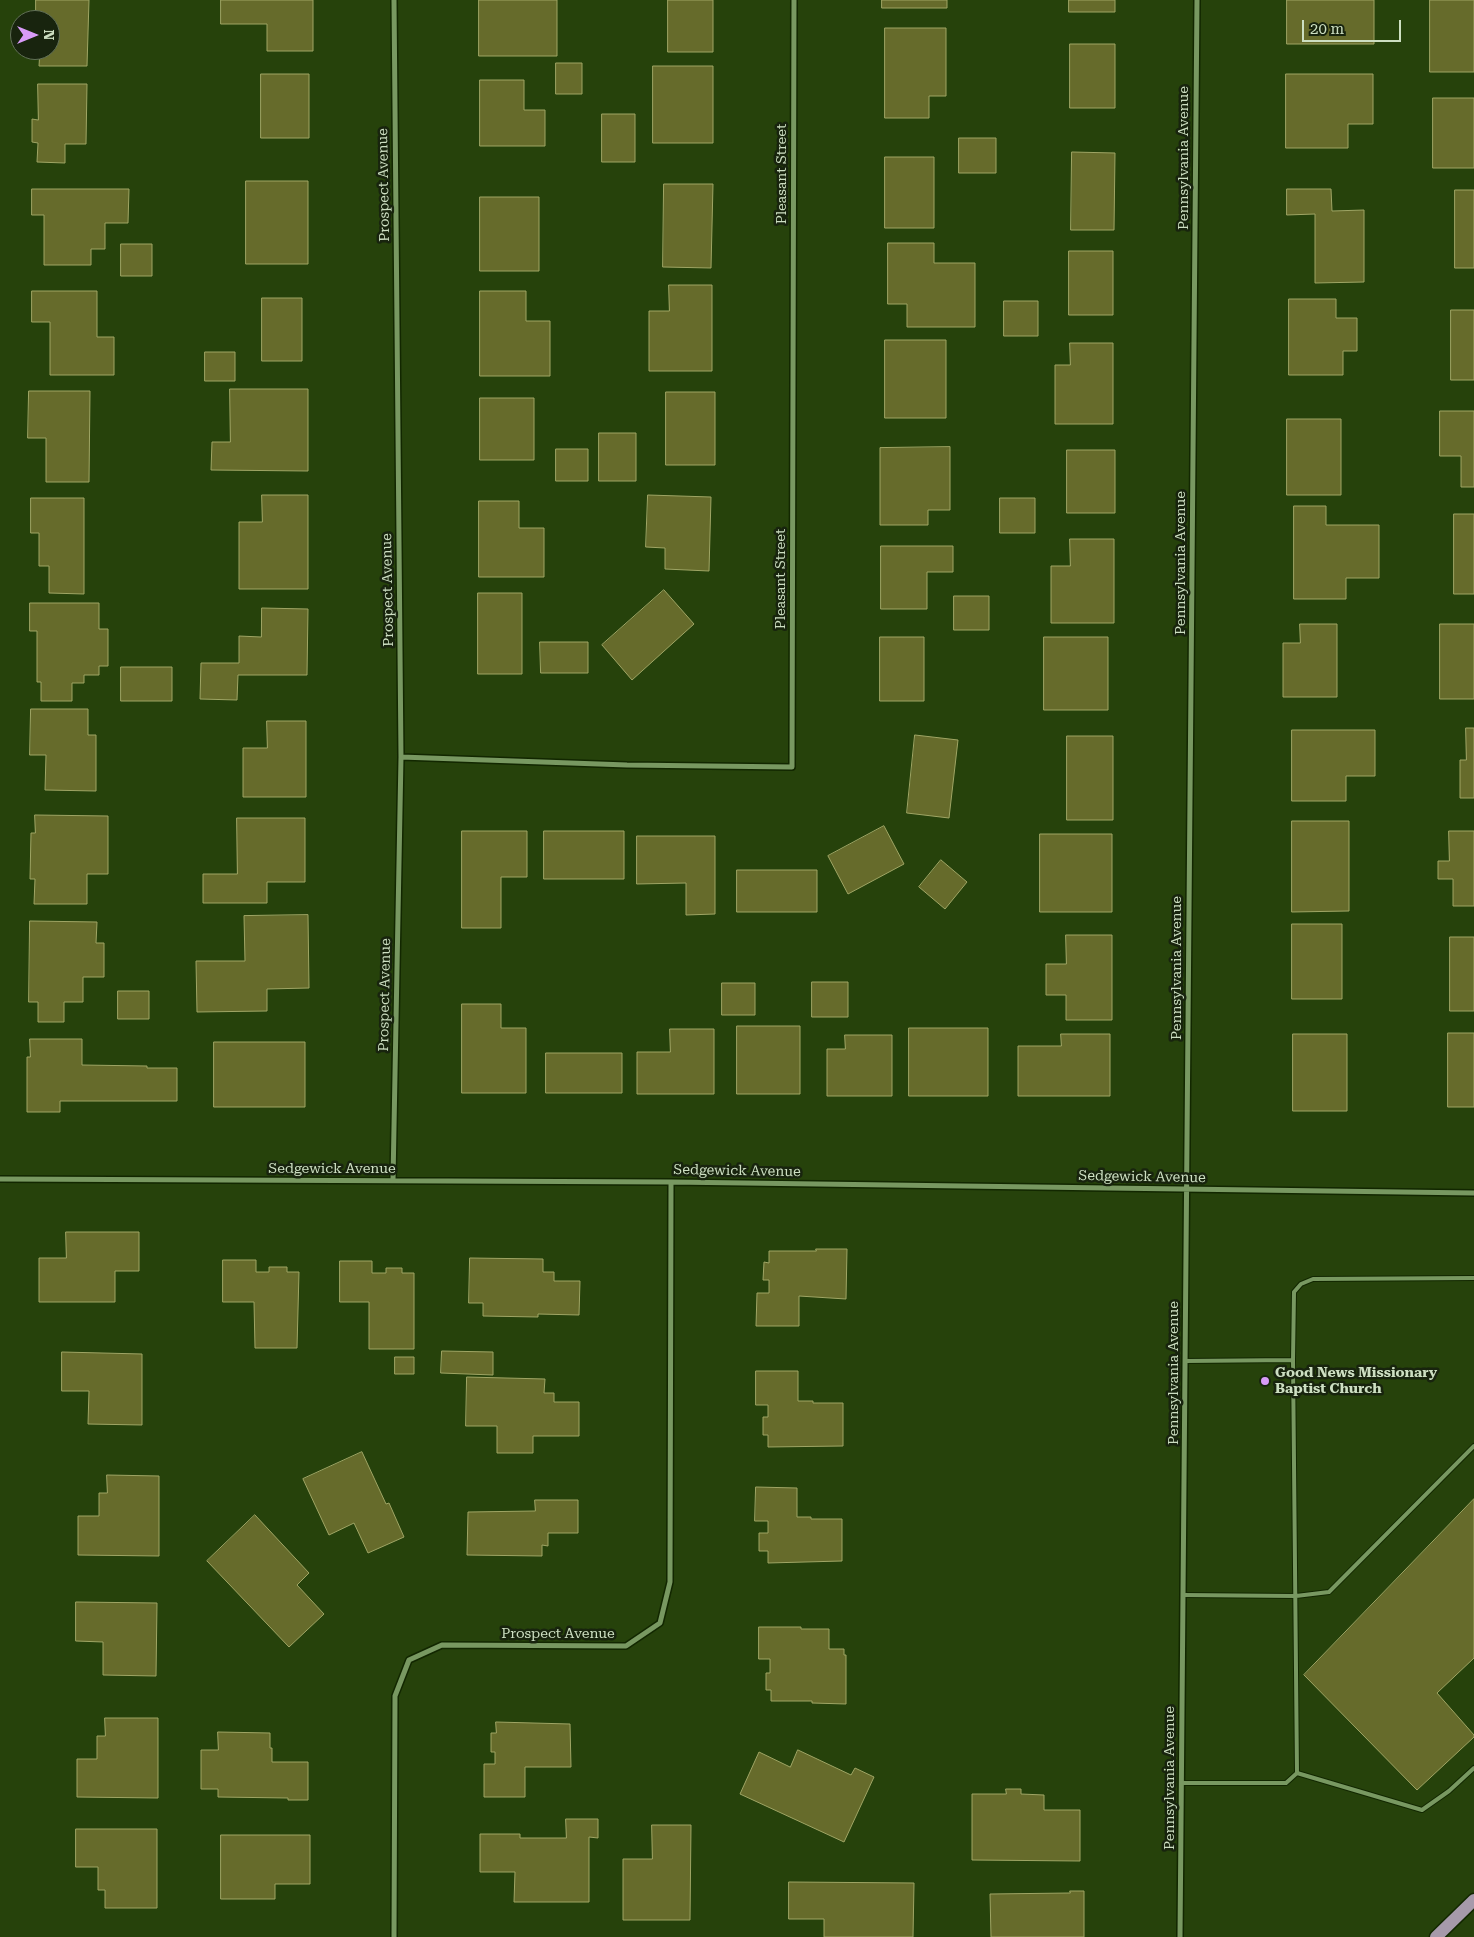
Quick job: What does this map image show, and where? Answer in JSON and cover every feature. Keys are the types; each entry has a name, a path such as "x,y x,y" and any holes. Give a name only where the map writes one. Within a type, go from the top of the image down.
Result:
{"main road":[{"path":"1436,1937 1474,1900"}],"street":[{"name":"Prospect Avenue","path":"393,1180 401,757 394,0"},
{"name":"Pleasant Street","path":"401,757 792,767 794,0"},
{"name":"Pennsylvania Avenue","path":"1180,1937 1196,0"},
{"name":"Sedgewick Avenue","path":"0,1179 671,1182 1474,1192"},
{"name":"Prospect Avenue","path":"394,1937 395,1696 409,1660 442,1645 626,1646 660,1624 670,1582 671,1182"}],"lane":[{"path":"1182,1783 1286,1783 1297,1773 1294,1292 1300,1284 1313,1279 1474,1278"},
{"path":"1185,1361 1293,1360"},
{"path":"1183,1596 1296,1596 1329,1592 1474,1446"},
{"path":"1297,1773 1422,1810 1449,1791 1474,1768"}],"building":[{"path":"36,0 89,0 87,66 39,66 39,60 60,60 60,10 36,10"},
{"path":"221,0 313,0 313,51 267,51 267,24 221,24"},
{"path":"479,0 557,0 557,56 479,56"},
{"path":"668,0 713,0 713,52 668,52"},
{"path":"882,0 947,0 947,8 882,8"},
{"path":"1069,0 1115,0 1115,12 1069,12"},
{"path":"1287,0 1374,0 1374,44 1287,44"},
{"path":"1430,0 1474,0 1474,72 1430,72"},
{"path":"885,28 946,28 946,96 929,96 929,118 885,118"},
{"path":"1070,44 1115,44 1115,108 1070,108"},
{"path":"556,63 582,63 582,94 556,94"},
{"path":"653,66 713,66 713,143 653,143"},
{"path":"261,74 309,74 309,138 261,138"},
{"path":"1286,74 1373,74 1373,124 1348,124 1348,148 1286,148"},
{"path":"480,80 524,80 524,110 545,110 545,146 480,146"},
{"path":"38,84 87,84 86,144 65,144 65,163 37,162 38,143 32,142 32,119 38,120"},
{"path":"1433,98 1474,98 1474,168 1433,168"},
{"path":"602,114 635,114 635,162 602,162"},
{"path":"959,138 996,138 996,173 959,173"},
{"path":"1072,152 1115,153 1114,230 1071,230"},
{"path":"885,157 934,157 934,228 885,228"},
{"path":"246,181 308,181 308,264 246,264"},
{"path":"664,184 713,184 711,268 663,267"},
{"path":"32,189 129,189 128,223 105,223 105,249 91,249 91,265 44,265 44,215 32,215"},
{"path":"1287,189 1331,189 1332,211 1364,210 1364,282 1315,283 1315,214 1287,215"},
{"path":"1455,190 1474,190 1474,268 1455,268"},
{"path":"480,197 539,197 539,271 480,271"},
{"path":"888,243 934,243 934,263 975,263 975,327 907,327 907,304 888,304"},
{"path":"121,244 152,244 152,276 121,276"},
{"path":"1069,251 1113,251 1113,315 1069,315"},
{"path":"669,285 712,285 712,371 649,371 649,311 669,311"},
{"path":"32,291 97,291 97,337 114,337 114,375 50,375 50,322 32,322"},
{"path":"480,291 526,291 526,321 550,321 550,376 480,376"},
{"path":"262,298 302,298 302,361 262,361"},
{"path":"1289,299 1336,299 1336,318 1357,318 1357,351 1343,351 1343,375 1289,375"},
{"path":"1004,301 1038,301 1038,336 1004,336"},
{"path":"1451,310 1474,310 1474,380 1451,380"},
{"path":"885,340 946,340 946,418 885,418"},
{"path":"1070,343 1113,343 1113,424 1055,424 1055,365 1070,365"},
{"path":"205,352 235,352 235,381 205,381"},
{"path":"230,389 308,389 308,471 211,470 212,442 230,442"},
{"path":"29,391 90,391 89,482 46,482 46,438 28,438"},
{"path":"666,392 715,392 715,465 666,465"},
{"path":"480,398 534,398 534,460 480,460"},
{"path":"1440,411 1474,411 1474,487 1461,487 1461,456 1440,456"},
{"path":"1287,419 1341,419 1341,495 1287,495"},
{"path":"599,433 636,433 636,481 599,481"},
{"path":"950,447 950,510 928,510 928,525 880,525 880,448"},
{"path":"556,449 588,449 588,481 556,481"},
{"path":"1067,450 1115,450 1115,513 1067,513"},
{"path":"262,495 308,495 308,589 239,589 239,522 262,522"},
{"path":"648,495 711,497 709,571 665,569 665,548 646,547"},
{"path":"31,498 84,498 84,594 49,593 49,566 39,566 39,533 31,533"},
{"path":"1000,498 1035,498 1035,533 1000,533"},
{"path":"479,501 519,501 519,528 544,528 544,577 479,577"},
{"path":"1294,506 1326,506 1326,525 1379,525 1379,578 1346,578 1346,599 1294,599"},
{"path":"1454,514 1474,514 1474,594 1454,594"},
{"path":"1070,539 1114,539 1114,623 1051,623 1051,566 1070,566"},
{"path":"881,546 953,546 953,572 927,572 927,609 881,609"},
{"path":"664,590 694,624 632,680 602,645"},
{"path":"478,593 522,593 522,674 478,674"},
{"path":"954,596 989,596 989,630 954,630"},
{"path":"30,603 99,603 99,629 108,629 108,666 99,666 99,675 84,675 84,683 72,683 72,701 41,701 41,682 37,682 37,631 30,631"},
{"path":"262,608 308,609 307,675 238,675 237,700 200,699 201,663 239,663 239,636 261,637"},
{"path":"1300,624 1337,624 1337,697 1283,697 1283,643 1300,643"},
{"path":"1440,624 1474,624 1474,699 1440,699"},
{"path":"880,637 924,637 924,701 880,701"},
{"path":"1044,637 1108,637 1108,710 1044,710"},
{"path":"540,642 588,642 588,673 541,673"},
{"path":"121,667 172,667 172,701 121,701"},
{"path":"31,709 88,709 88,735 96,735 96,791 45,790 46,755 30,755"},
{"path":"267,721 306,721 306,797 243,797 243,748 267,748"},
{"path":"1466,728 1474,728 1474,798 1460,798 1460,760 1466,760"},
{"path":"1292,730 1375,730 1375,776 1346,776 1346,801 1292,801"},
{"path":"915,735 958,740 949,818 907,813"},
{"path":"1067,736 1113,736 1113,820 1067,820"},
{"path":"35,815 108,816 108,874 87,874 87,904 34,904 35,879 30,879 31,833 35,833"},
{"path":"237,818 305,818 305,882 267,882 267,903 203,903 203,874 237,874"},
{"path":"1292,821 1349,821 1349,911 1292,912"},
{"path":"884,826 904,864 848,894 828,856"},
{"path":"462,831 527,831 527,877 501,877 501,928 462,928"},
{"path":"544,831 624,831 624,879 544,879"},
{"path":"1449,831 1474,831 1474,906 1453,906 1453,879 1438,879 1438,861 1449,861"},
{"path":"1040,834 1112,834 1112,912 1040,912"},
{"path":"637,836 715,836 715,914 686,915 686,883 637,884"},
{"path":"941,860 967,882 945,909 919,887"},
{"path":"737,870 817,870 817,912 737,912"},
{"path":"308,915 309,988 267,989 267,1011 197,1012 196,961 245,961 244,916"},
{"path":"30,921 97,922 96,943 104,943 104,977 83,977 83,1002 64,1002 64,1022 38,1022 38,1002 29,1002"},
{"path":"1292,924 1342,924 1342,999 1292,999"},
{"path":"1066,935 1112,935 1112,1020 1066,1020 1066,995 1046,995 1046,964 1066,964"},
{"path":"1450,937 1474,937 1474,1011 1450,1011"},
{"path":"812,982 848,982 848,1017 812,1017"},
{"path":"722,983 755,983 755,1015 722,1015"},
{"path":"118,991 149,991 149,1019 118,1019"},
{"path":"462,1004 501,1004 501,1028 526,1028 526,1093 462,1093"},
{"path":"737,1026 800,1026 800,1094 737,1094"},
{"path":"909,1028 988,1028 988,1096 909,1096"},
{"path":"670,1029 714,1029 714,1094 637,1094 637,1052 670,1052"},
{"path":"1448,1033 1474,1033 1474,1107 1448,1107"},
{"path":"1061,1034 1110,1034 1110,1096 1018,1096 1018,1046 1061,1046"},
{"path":"1293,1034 1347,1034 1347,1111 1293,1111"},
{"path":"845,1035 892,1035 892,1096 827,1096 827,1049 845,1049"},
{"path":"30,1039 82,1039 82,1065 177,1068 177,1101 60,1101 60,1112 27,1112 27,1057 30,1057"},
{"path":"214,1042 305,1042 305,1107 214,1107"},
{"path":"546,1053 622,1053 622,1093 546,1093"},
{"path":"66,1232 139,1232 139,1271 115,1271 115,1302 39,1302 39,1258 66,1258"},
{"path":"816,1249 847,1249 846,1299 799,1296 799,1326 756,1326 757,1293 769,1293 769,1280 763,1280 764,1262 769,1263 769,1251 816,1251"},
{"path":"470,1258 543,1259 543,1272 554,1272 554,1281 580,1281 579,1315 538,1314 538,1317 483,1316 483,1303 469,1303"},
{"path":"223,1260 256,1260 256,1272 269,1272 269,1267 287,1267 287,1272 299,1272 297,1348 255,1348 254,1302 223,1302"},
{"path":"340,1261 372,1261 372,1273 386,1273 386,1268 402,1268 402,1273 414,1273 414,1349 369,1349 369,1302 340,1302"},
{"path":"442,1351 493,1352 493,1375 441,1373"},
{"path":"62,1352 142,1354 142,1425 88,1424 89,1391 62,1391"},
{"path":"395,1357 414,1357 414,1374 395,1374"},
{"path":"756,1371 798,1371 798,1401 843,1403 843,1446 768,1447 768,1435 763,1435 763,1417 768,1417 768,1405 756,1405"},
{"path":"467,1377 545,1379 544,1393 554,1393 554,1402 579,1402 579,1436 533,1436 533,1453 497,1453 497,1426 466,1426"},
{"path":"362,1452 386,1504 389,1503 404,1537 368,1553 354,1523 329,1535 303,1479"},
{"path":"107,1475 159,1476 159,1556 78,1555 78,1516 99,1516 99,1493 107,1493"},
{"path":"756,1487 797,1488 797,1517 842,1519 842,1561 768,1563 768,1551 759,1551 759,1533 768,1533 768,1521 755,1521"},
{"path":"1474,1499 1474,1658 1437,1693 1474,1737 1417,1790 1304,1675"},
{"path":"535,1500 578,1500 578,1533 548,1533 548,1546 542,1545 542,1556 467,1555 468,1512 535,1511"},
{"path":"255,1515 309,1573 297,1585 324,1614 289,1647 207,1561"},
{"path":"76,1602 157,1603 156,1676 103,1675 103,1642 76,1641"},
{"path":"759,1627 829,1629 829,1649 844,1649 844,1655 846,1655 846,1704 812,1703 812,1701 771,1701 771,1690 766,1690 766,1673 770,1673 770,1659 759,1659"},
{"path":"105,1718 158,1718 158,1798 77,1797 77,1759 97,1759 97,1736 105,1736"},
{"path":"496,1722 570,1724 571,1767 525,1767 525,1797 484,1797 484,1764 495,1764 495,1752 491,1752 491,1733 496,1733"},
{"path":"218,1732 270,1733 272,1762 308,1762 308,1800 218,1797 218,1789 201,1789 201,1750 218,1750"},
{"path":"798,1750 851,1775 855,1768 874,1777 844,1842 740,1794 759,1752 790,1767"},
{"path":"1006,1789 1021,1789 1021,1794 1044,1795 1044,1810 1080,1810 1080,1861 972,1860 972,1794 1006,1794"},
{"path":"566,1819 598,1819 598,1838 589,1837 589,1902 514,1902 515,1872 480,1872 480,1834 520,1834 520,1838 566,1838"},
{"path":"652,1825 691,1825 690,1920 623,1920 623,1859 652,1859"},
{"path":"76,1829 157,1829 157,1908 105,1908 105,1890 98,1890 98,1867 76,1867"},
{"path":"221,1835 310,1835 310,1884 275,1884 275,1899 221,1899"},
{"path":"789,1882 914,1883 913,1937 824,1937 824,1919 789,1919"},
{"path":"1070,1891 1084,1891 1084,1937 991,1937 990,1894 1070,1893"}],"place":[{"name":"Good News Missionary Baptist Church","path":"1265,1381"}]}
